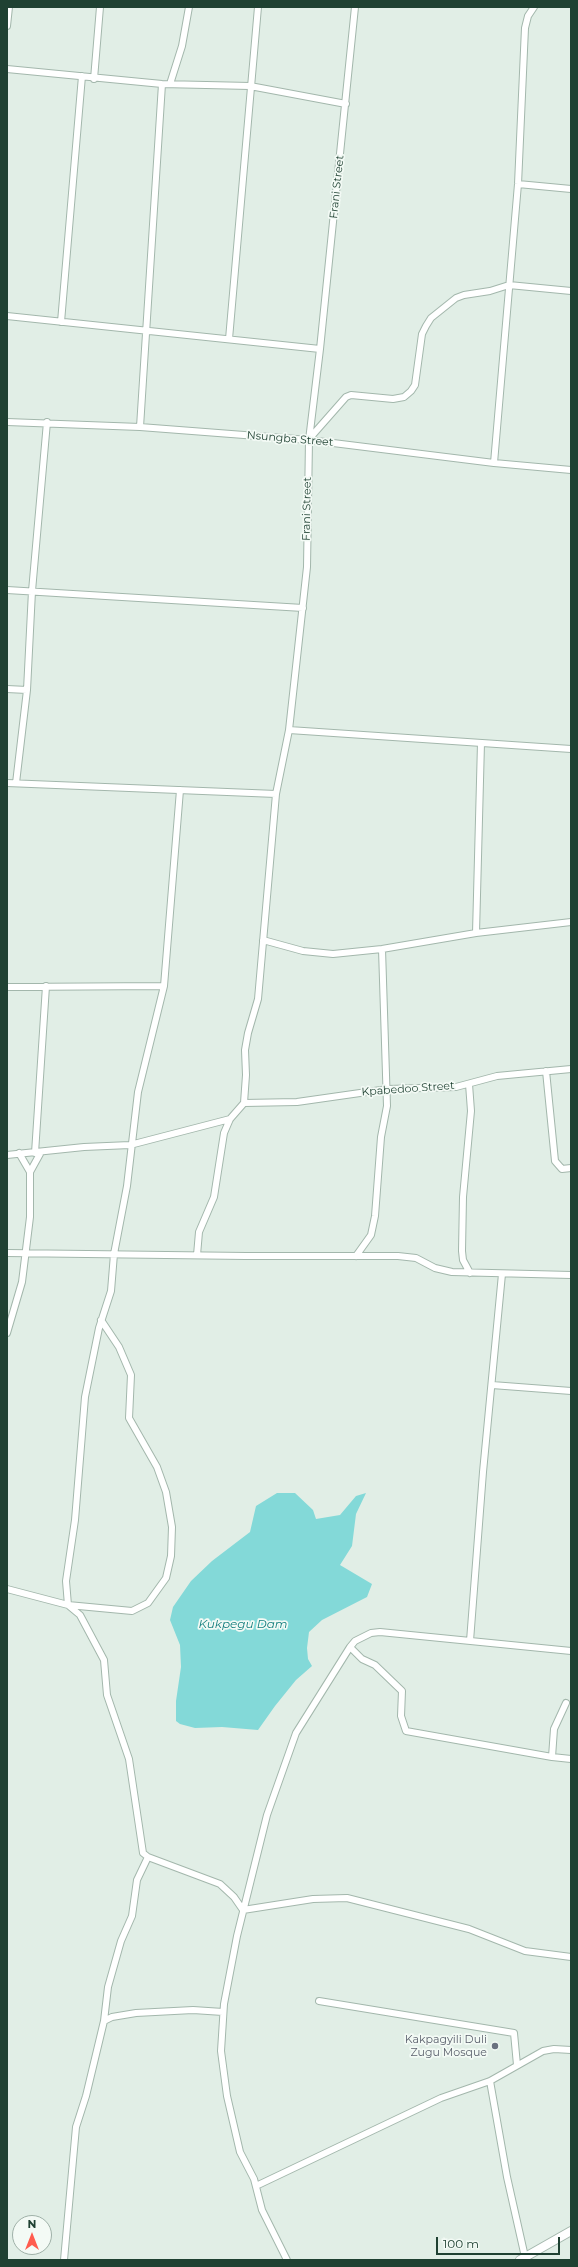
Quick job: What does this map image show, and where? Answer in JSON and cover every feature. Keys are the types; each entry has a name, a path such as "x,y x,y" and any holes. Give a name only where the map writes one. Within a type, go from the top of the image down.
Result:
{"street":[{"path":"7,26 9,7"},
{"path":"94,79 100,7"},
{"path":"170,84 182,46 189,7"},
{"path":"229,339 258,7"},
{"name":"Frani Street","path":"244,1103 246,1075 245,1050 248,1033 258,999 276,794 289,730 303,608 307,567 309,440 320,349 355,7"},
{"path":"494,463 518,184 525,28 528,16 534,7"},
{"path":"7,69 82,76 94,79 162,84 250,86 346,104"},
{"path":"61,322 82,76"},
{"path":"140,427 145,330 155,206 162,84"},
{"path":"518,184 571,189"},
{"path":"309,440 346,397 351,395 393,399 404,397 415,385 422,334 431,318 464,294 490,291 509,285 571,291"},
{"path":"7,316 320,349"},
{"name":"Nsungba Street","path":"7,422 47,422 140,427 309,440 494,463 571,470"},
{"path":"16,783 27,690 32,591 47,422"},
{"path":"7,590 303,608"},
{"path":"7,688 27,690"},
{"path":"289,730 571,749"},
{"path":"476,933 481,743"},
{"path":"7,783 276,794"},
{"path":"180,790 164,986 138,1092 130,1145 127,1186 114,1254 111,1291 101,1320 85,1397 75,1520 66,1581 68,1605 80,1615 103,1656 107,1695 129,1759 142,1848 148,1857 220,1884 234,1897 243,1910"},
{"path":"263,940 303,951 333,954 382,949 476,933 571,922"},
{"path":"356,1256 371,1235 388,1089 382,949"},
{"path":"7,1333 22,1282 27,1254 30,1217 30,1172 38,1152 46,986"},
{"path":"7,987 164,986"},
{"name":"Kpabedoo Street","path":"244,1103 297,1102 388,1089 450,1087 469,1084 497,1076 571,1069"},
{"path":"546,1071 555,1161 558,1167 562,1169 571,1168"},
{"path":"469,1084 470,1111 463,1197 462,1251 463,1260 470,1272"},
{"path":"197,1255 199,1232 212,1201 221,1145 230,1119 244,1103"},
{"path":"7,1155 84,1147 130,1145 230,1119"},
{"path":"19,1153 30,1172"},
{"path":"7,1253 407,1256 423,1261 444,1271 571,1275"},
{"path":"470,1641 480,1502 502,1274"},
{"path":"7,1589 68,1605 132,1611 148,1603 166,1578 171,1556 172,1527 166,1492 156,1467 129,1418 133,1381 131,1375 119,1347 101,1320"},
{"path":"492,1385 571,1391"},
{"path":"286,2260 259,2201 256,2186 240,2152 227,2096 221,2051 223,2012 231,1963 243,1910 267,1815 291,1746 301,1723 350,1647 362,1636 380,1632 571,1652"},
{"path":"350,1647 362,1659 375,1666 402,1691 401,1716 406,1731 552,1757 571,1759"},
{"path":"552,1757 554,1729 566,1703"},
{"path":"64,2260 76,2127 86,2096 104,2021 108,1987 121,1941 132,1916 137,1880 148,1857"},
{"path":"243,1910 313,1899 347,1898 469,1929 525,1951 571,1957"},
{"path":"319,2001 514,2033 517,2065"},
{"path":"104,2021 112,2017 136,2013 193,2010 223,2012"},
{"path":"256,2186 441,2098 490,2081 543,2051 554,2049 571,2050"},
{"path":"490,2081 522,2259 571,2231"}],"water":[{"name":"Kukpegu Dam","path":"277,1493 295,1493 313,1510 316,1519 340,1515 356,1496 366,1493 356,1514 352,1546 340,1565 372,1584 367,1597 322,1620 309,1632 307,1648 308,1659 312,1666 296,1680 258,1730 222,1727 195,1728 180,1724 176,1721 176,1701 181,1667 180,1645 170,1620 173,1607 191,1581 212,1561 250,1532 256,1506"}],"place":[{"name":"Kakpagyili Duli Zugu Mosque","path":"495,2046"}]}
